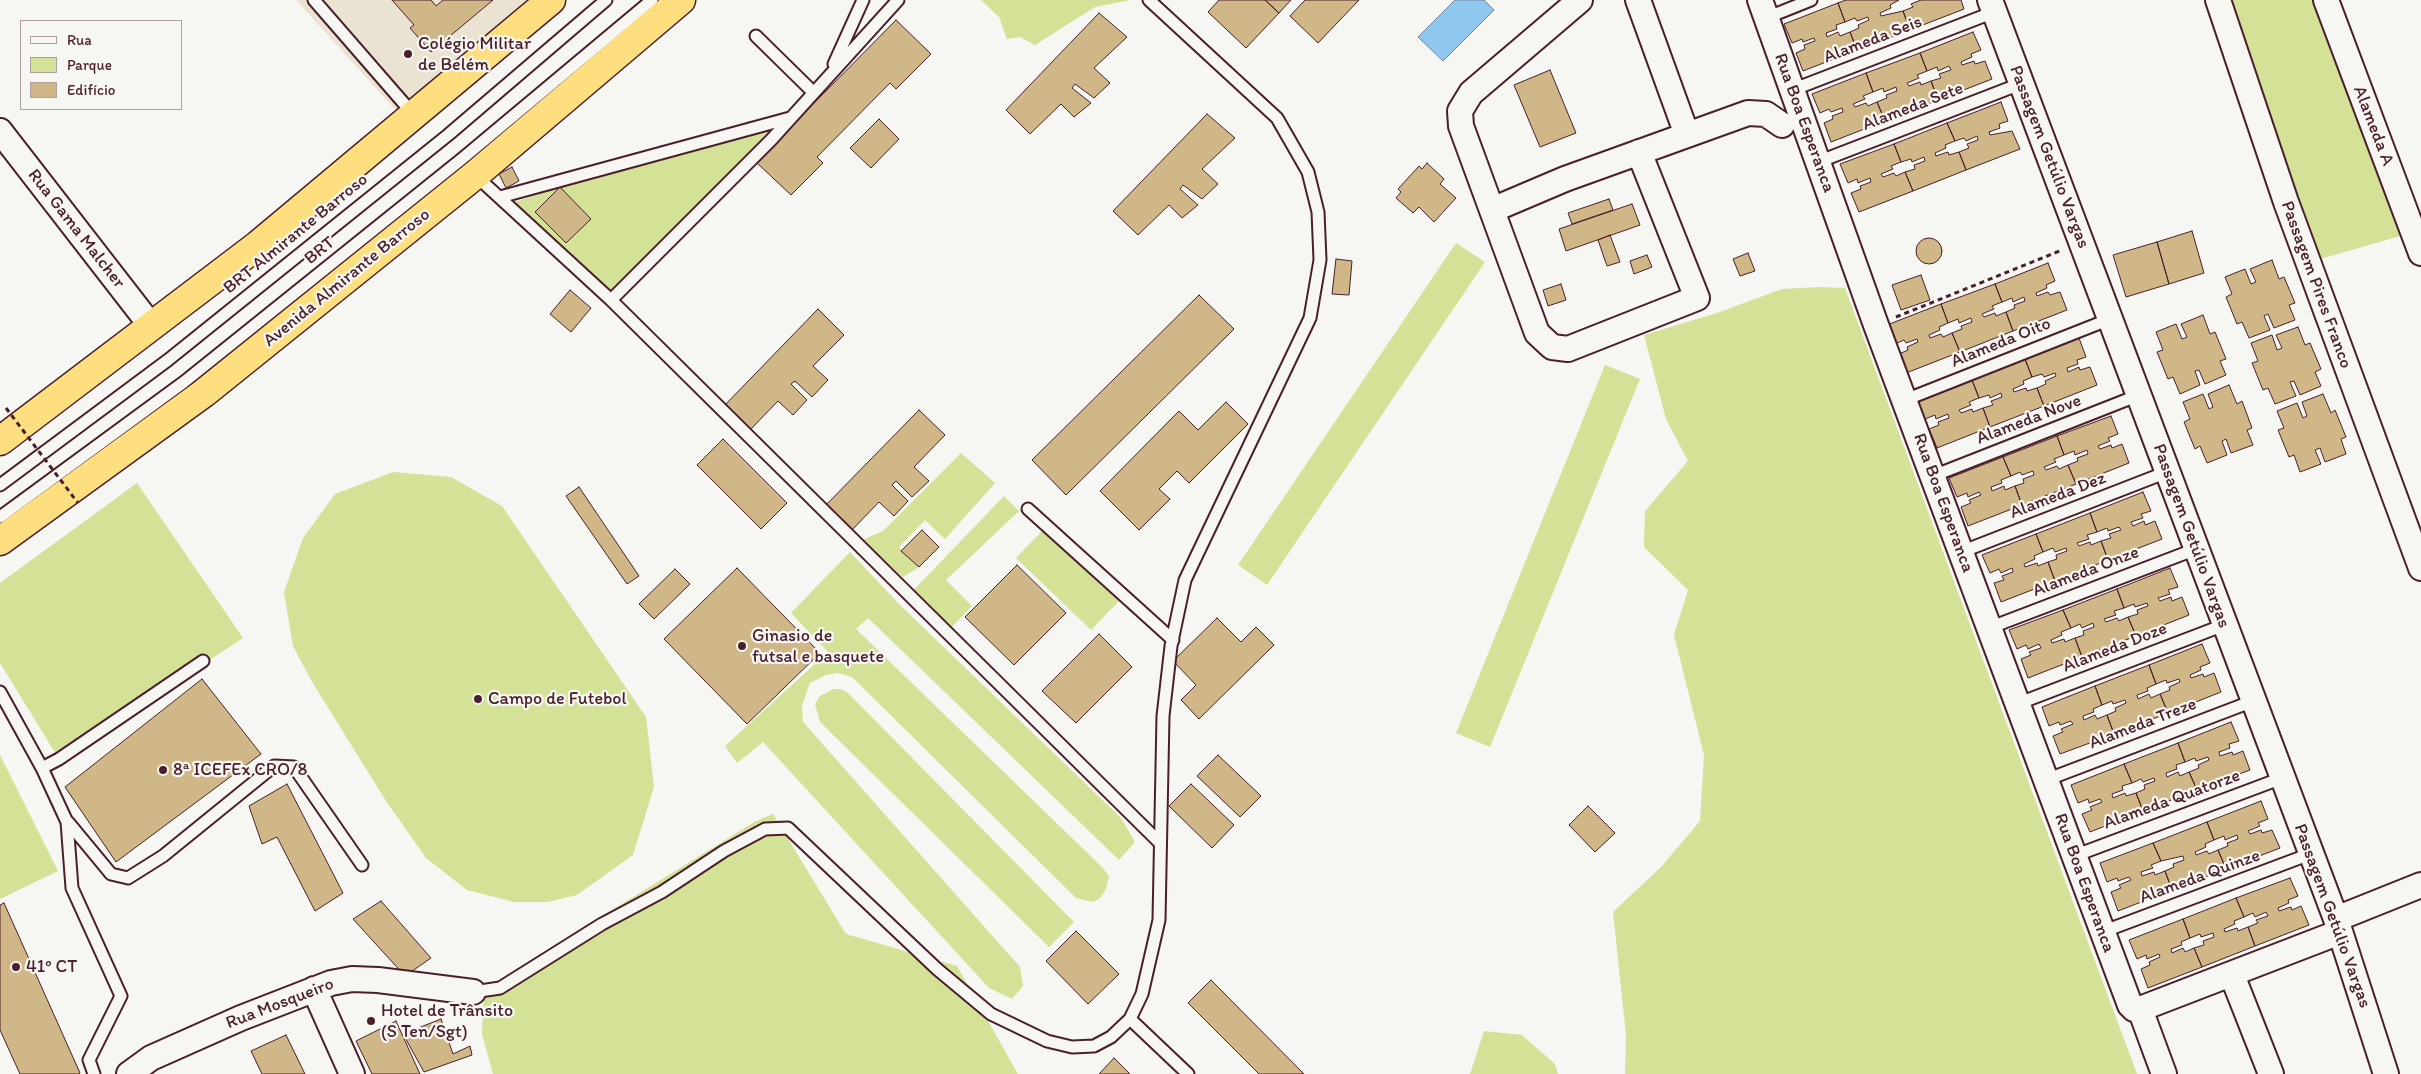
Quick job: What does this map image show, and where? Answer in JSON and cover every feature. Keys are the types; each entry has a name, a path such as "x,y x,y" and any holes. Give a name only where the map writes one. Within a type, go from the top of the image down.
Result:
{"highway":[{"path":"0,441 258,245 552,0"},
{"name":"Avenida Almirante Barroso","path":"0,541 204,393 475,175 681,0"}],"street":[{"path":"1580,0 1470,93 1460,112 1461,126 1541,339 1552,347 1568,349 1697,298 1639,152"},
{"path":"1638,0 1687,135"},
{"name":"Passagem Pires Franco","path":"2218,0 2286,202 2421,568"},
{"name":"Alameda A","path":"2326,0 2421,253"},
{"name":"Passagem Getúlio Vargas","path":"1992,6 2338,926 2386,1074"},
{"name":"Rua Boa Esperanca","path":"1763,9 1876,325 2102,932 2164,1074"},
{"path":"1492,210 1565,179 1748,113 1757,112 1774,118 1782,125"},
{"name":"Rua Gama Malcher","path":"0,131 152,327"},
{"path":"2135,1007 2232,975 2421,885"},
{"path":"2232,975 2270,1074"},
{"name":"Rua Mosqueiro","path":"129,1074 151,1058 241,1018 314,989 352,979 378,980 473,992"},
{"path":"314,989 352,1074"}],"lane":[{"path":"314,0 414,115"},
{"name":"BRT Almirante Barroso","path":"0,485 168,360 448,135 606,0"},
{"name":"BRT","path":"0,517 184,382 463,158 652,0"},
{"path":"830,75 863,0"},
{"path":"611,300 790,118 898,0"},
{"path":"473,992 500,988 602,924 662,892 724,851 765,829 788,828 937,969 991,1014 1047,1041 1072,1047 1094,1046 1111,1037 1130,1019 1142,994 1159,920 1159,842 1164,716 1173,640 1185,580 1310,318 1320,260 1318,212 1308,172 1277,118 1149,0"},
{"path":"1763,9 1812,0"},
{"name":"Alameda Seis","path":"1792,90 1992,6"},
{"path":"756,36 814,92"},
{"name":"Alameda Sete","path":"1818,162 2020,84"},
{"path":"500,197 790,118"},
{"path":"475,175 611,300 1159,842"},
{"name":"Alameda Oito","path":"1904,400 2110,319"},
{"name":"Alameda Nove","path":"1933,476 2139,396"},
{"name":"Alameda Dez","path":"1961,552 2167,472"},
{"path":"1028,509 1173,640"},
{"name":"Alameda Onze","path":"1989,628 2196,548"},
{"name":"Alameda Doze","path":"2017,704 2224,625"},
{"path":"42,768 59,759 204,661"},
{"path":"0,692 42,768 68,822 111,874 128,878 163,856 274,766 294,767 362,865"},
{"name":"Alameda Treze","path":"2046,780 2253,701"},
{"name":"Alameda Quatorze","path":"2074,856 2282,778"},
{"path":"68,822 72,888 121,996 89,1060 94,1074"},
{"name":"Alameda Quinze","path":"2102,932 2310,854"},
{"path":"1130,1019 1188,1074"}],"path":[{"path":"1876,325 2081,243"},
{"path":"6,408 78,503"}],"shaded area":[{"name":"Colégio Militar de Belém","path":"296,0 535,0 399,114"}],"green space":[{"path":"981,0 1131,0 1095,7 1035,45 1020,37 1007,39 999,17"},
{"path":"2224,0 2318,0 2407,234 2317,260"},
{"path":"778,126 609,292 515,202 560,187"},
{"path":"1456,243 1485,262 1267,585 1238,565"},
{"path":"1845,288 2137,1074 1625,1074 1626,1035 1613,912 1661,867 1700,821 1704,755 1674,635 1688,590 1644,547 1645,511 1688,461 1666,419 1644,335 1717,313 1782,289"},
{"path":"1605,365 1640,379 1490,747 1456,733"},
{"path":"961,453 995,483 945,539 925,520 899,547 919,567 903,577 862,540 883,531"},
{"name":"Campo de Futebol","path":"393,472 451,477 502,506 646,717 654,787 633,855 577,895 548,902 514,902 467,890 426,858 386,801 311,680 293,646 284,592 303,538 335,494"},
{"path":"137,483 243,638 59,759 0,663 0,583"},
{"path":"1004,496 1019,511 946,580 972,606 947,632 906,598"},
{"path":"1044,529 1119,601 1091,630 1016,558"},
{"path":"850,552 899,604 1121,818 1135,842 1119,860 868,618 856,629 1104,869 1109,877 1106,889 1101,897 1094,902 1076,898 852,677 838,673 826,675 810,683 802,705 803,722 1020,967 1023,986 1012,999 989,988 763,742 737,763 725,746 828,652 791,613"},
{"path":"833,689 841,689 848,693 1074,922 1049,947 820,722 815,704 820,696"},
{"path":"0,755 58,871 0,899"},
{"path":"773,814 846,934 957,966 1018,1074 493,1074 482,1034 484,995 570,936 756,821"},
{"path":"1484,1031 1522,1035 1555,1064 1558,1074 1470,1074"}],"water":[{"path":"1455,0 1484,0 1494,10 1443,61 1418,37"}],"building":[{"path":"392,0 431,0 436,6 443,0 493,0 431,52 410,28 414,25"},
{"path":"1219,0 1265,0 1279,13 1246,48 1208,12"},
{"path":"1265,0 1291,0 1279,13"},
{"path":"1305,0 1359,0 1318,43 1290,16"},
{"path":"1846,0 1899,0 1890,5 1891,8 1880,13 1881,16 1903,11 1910,30 1857,50 1850,32 1859,28 1858,25 1869,20 1868,17 1857,21 1855,18 1845,22 1838,3"},
{"path":"1921,0 1961,0 1964,9 1910,30 1903,11 1913,7 1911,4"},
{"path":"1838,3 1845,22 1836,25 1837,29 1826,33 1827,37 1838,32 1840,36 1850,32 1857,50 1803,71 1796,53 1805,49 1804,45 1815,41 1814,38 1803,42 1802,39 1792,43 1784,24"},
{"path":"1099,13 1127,37 1094,68 1110,83 1094,98 1075,84 1072,88 1091,103 1074,117 1061,104 1030,134 1006,110"},
{"path":"896,20 931,54 896,89 890,83 817,157 823,163 791,195 756,162"},
{"path":"1973,32 1981,50 1971,54 1972,57 1961,62 1962,65 1974,61 1975,64 1985,61 1992,79 1938,100 1931,81 1941,78 1939,74 1951,70 1949,66 1938,71 1937,67 1927,71 1920,53"},
{"path":"1920,53 1927,71 1917,75 1919,78 1907,83 1909,86 1920,82 1921,85 1931,81 1938,100 1885,121 1877,102 1887,98 1886,95 1897,91 1896,87 1884,92 1883,88 1873,92 1866,73"},
{"path":"1550,70 1576,133 1540,147 1514,85"},
{"path":"1866,73 1873,92 1863,96 1865,99 1853,104 1855,107 1866,103 1868,106 1877,102 1885,121 1831,142 1824,123 1833,119 1832,116 1843,112 1842,108 1831,112 1829,109 1820,113 1812,94"},
{"path":"2001,102 2008,121 1999,124 2000,128 1989,132 1990,135 2012,131 2020,149 1966,170 1959,152 1969,148 1967,144 1978,140 1977,136 1966,141 1964,138 1955,141 1947,123"},
{"path":"1207,114 1235,138 1202,169 1218,184 1202,199 1183,185 1180,189 1198,205 1182,218 1169,205 1138,235 1113,211"},
{"path":"879,119 899,139 871,168 850,148"},
{"path":"1947,123 1955,141 1945,145 1946,148 1935,153 1936,156 1948,152 1949,155 1959,152 1966,170 1913,191 1905,172 1915,169 1914,165 1925,161 1924,157 1912,162 1911,159 1901,162 1894,144"},
{"path":"1894,144 1901,162 1891,166 1893,169 1881,174 1883,177 1894,173 1896,176 1905,172 1913,191 1859,212 1851,193 1861,189 1860,186 1871,182 1870,178 1858,183 1857,179 1848,183 1840,164"},
{"path":"1427,163 1444,179 1440,184 1456,198 1434,222 1419,207 1413,213 1396,198 1401,192 1398,189 1419,166 1422,169"},
{"path":"512,167 519,181 506,188 499,174"},
{"path":"560,187 591,219 566,243 535,212"},
{"path":"1609,199 1613,210 1572,224 1568,213"},
{"path":"1632,204 1640,225 1566,251 1559,229"},
{"path":"2192,231 2204,273 2169,284 2157,242"},
{"path":"1610,235 1620,262 1607,266 1598,240"},
{"path":"1929,238 1938,242 1942,251 1938,260 1929,264 1920,260 1916,251 1920,242"},
{"path":"2157,242 2169,284 2126,297 2113,255"},
{"path":"1748,253 1755,271 1740,276 1733,259"},
{"path":"1647,255 1652,267 1634,274 1630,261"},
{"path":"1336,259 1352,261 1349,295 1332,294"},
{"path":"2272,260 2279,279 2284,277 2295,303 2289,305 2295,320 2274,328 2268,314 2264,316 2270,330 2249,338 2242,322 2237,324 2226,297 2232,294 2225,277 2245,269 2251,284 2256,282 2250,269"},
{"path":"2048,263 2055,281 2046,285 2047,288 2036,293 2037,296 2048,292 2050,295 2060,292 2067,310 2013,331 2006,312 2015,308 2014,305 2025,301 2024,297 2013,302 2012,298 2002,302 1995,284"},
{"path":"1921,275 1930,300 1901,310 1892,285"},
{"path":"1561,284 1566,300 1548,306 1543,290"},
{"path":"1995,284 2002,302 1992,306 1994,309 1982,314 1984,317 1995,313 1996,316 2006,312 2013,331 1960,352 1952,333 1962,329 1961,326 1972,322 1971,318 1959,323 1958,319 1948,323 1941,304"},
{"path":"570,290 591,308 571,332 550,314"},
{"path":"1199,295 1234,329 1066,495 1032,460"},
{"path":"1941,304 1948,323 1939,327 1940,330 1929,335 1930,338 1941,334 1943,337 1952,333 1960,352 1906,373 1899,354 1908,350 1907,347 1918,342 1917,339 1906,343 1904,340 1895,344 1887,325"},
{"path":"818,309 844,335 813,366 828,380 812,397 795,381 791,384 807,400 793,415 778,401 749,431 723,407"},
{"path":"2203,315 2210,334 2215,332 2226,359 2220,361 2226,375 2205,384 2199,370 2195,371 2200,385 2180,394 2173,377 2168,379 2157,352 2163,350 2156,332 2176,324 2182,339 2187,337 2181,324"},
{"path":"2298,327 2305,345 2310,343 2321,369 2315,372 2321,386 2300,395 2294,381 2290,382 2296,396 2275,404 2268,388 2263,390 2252,363 2258,361 2251,343 2272,335 2277,350 2282,348 2276,335"},
{"path":"2079,338 2086,357 2077,360 2078,364 2067,368 2068,372 2079,367 2080,370 2090,367 2097,385 2044,406 2037,388 2046,384 2045,381 2056,376 2055,373 2044,377 2042,374 2032,377 2025,359"},
{"path":"2025,359 2032,377 2023,381 2024,384 2013,389 2014,392 2026,388 2027,391 2037,388 2044,406 1990,427 1983,408 1993,405 1991,401 2002,397 2001,393 1990,398 1989,395 1979,398 1972,380"},
{"path":"1972,380 1979,398 1969,402 1971,405 1959,410 1961,413 1972,409 1973,412 1983,408 1990,427 1937,448 1929,429 1939,425 1938,422 1949,418 1948,414 1936,419 1935,415 1925,419 1918,401"},
{"path":"2229,385 2237,404 2242,401 2252,428 2247,430 2253,445 2231,453 2226,439 2222,441 2227,455 2207,463 2200,446 2195,449 2184,422 2190,419 2183,402 2203,394 2209,409 2213,407 2208,394"},
{"path":"2323,394 2331,413 2335,410 2346,437 2341,439 2346,454 2325,462 2320,448 2315,450 2321,464 2300,472 2294,455 2289,457 2278,430 2284,428 2277,411 2297,403 2303,418 2307,416 2302,402"},
{"path":"1226,402 1248,424 1189,483 1177,471 1159,489 1170,499 1139,530 1100,491 1179,411 1198,430"},
{"path":"919,410 945,435 914,467 929,481 912,497 896,481 892,485 908,501 894,516 879,502 850,532 824,507"},
{"path":"2111,416 2118,434 2108,438 2110,441 2098,446 2100,449 2111,445 2112,448 2122,444 2129,463 2076,484 2068,465 2078,461 2077,458 2088,454 2087,450 2075,455 2074,451 2064,455 2057,436"},
{"path":"2057,436 2064,455 2054,459 2056,462 2044,467 2046,470 2057,466 2059,469 2068,465 2076,484 2022,505 2015,486 2024,483 2023,479 2034,475 2033,471 2022,475 2020,472 2011,476 2003,457"},
{"path":"723,439 787,503 761,529 697,465"},
{"path":"2003,457 2011,476 2001,480 2002,483 1991,487 1992,491 2004,486 2005,490 2015,486 2022,505 1968,526 1961,507 1971,503 1969,500 1981,495 1979,492 1968,497 1967,493 1957,497 1949,478"},
{"path":"579,487 639,576 627,584 566,496"},
{"path":"2143,492 2151,511 2141,514 2143,518 2131,522 2133,526 2144,521 2145,525 2155,521 2162,539 2108,560 2101,541 2111,538 2109,534 2121,530 2119,527 2108,531 2107,528 2097,532 2090,513"},
{"path":"2090,513 2097,532 2087,535 2089,539 2077,543 2079,546 2090,542 2091,545 2101,541 2108,560 2055,581 2048,562 2057,559 2056,555 2067,551 2066,548 2055,552 2053,548 2043,552 2036,534"},
{"path":"922,530 939,547 919,567 901,551"},
{"path":"2036,534 2043,552 2034,556 2035,559 2024,564 2025,567 2037,563 2038,566 2048,562 2055,581 2001,602 1994,583 2004,580 2002,576 2013,572 2012,568 2001,573 1999,569 1990,573 1982,555"},
{"path":"1017,565 1066,613 1014,665 965,617"},
{"name":"Ginasio de futsal e basquete","path":"737,568 820,653 747,724 664,639"},
{"path":"2170,568 2178,587 2168,590 2170,594 2158,598 2160,601 2171,597 2172,601 2182,597 2189,615 2136,636 2128,617 2138,614 2137,610 2148,606 2147,603 2135,607 2134,604 2124,608 2117,589"},
{"path":"675,569 690,584 654,619 639,604"},
{"path":"2117,589 2124,608 2114,611 2116,615 2104,619 2106,622 2117,618 2119,621 2128,617 2136,636 2082,657 2075,638 2084,635 2083,631 2094,627 2093,623 2082,628 2080,624 2071,628 2063,610"},
{"path":"2063,610 2071,628 2061,632 2062,635 2051,640 2052,643 2064,639 2065,642 2075,638 2082,657 2028,678 2021,659 2031,655 2029,652 2041,648 2039,644 2028,649 2026,645 2017,649 2009,630"},
{"path":"1217,618 1241,642 1256,627 1274,645 1199,719 1181,700 1196,685 1173,661"},
{"path":"1099,634 1132,667 1076,723 1042,691"},
{"path":"2202,644 2210,663 2200,667 2201,670 2190,675 2191,678 2203,674 2204,677 2214,673 2221,692 2168,713 2160,694 2170,690 2169,687 2180,682 2179,679 2167,683 2166,680 2156,684 2149,665"},
{"path":"2149,665 2156,684 2147,688 2148,691 2137,695 2138,699 2149,694 2151,698 2160,694 2168,713 2114,734 2107,715 2116,711 2115,708 2126,703 2125,700 2113,704 2112,701 2102,705 2095,686"},
{"name":"8ª ICEFEx CRO/8","path":"202,679 261,754 116,862 65,787"},
{"path":"2095,686 2102,705 2093,709 2094,712 2083,716 2084,720 2095,715 2097,719 2107,715 2114,734 2060,754 2053,736 2063,732 2061,729 2073,724 2071,721 2060,725 2059,722 2049,726 2042,707"},
{"path":"2231,722 2239,741 2229,744 2230,748 2219,752 2220,756 2232,752 2233,755 2243,751 2250,770 2197,790 2189,772 2199,768 2198,765 2209,760 2208,757 2196,761 2195,758 2185,762 2178,743"},
{"path":"2178,743 2185,762 2176,765 2177,769 2166,773 2167,777 2178,772 2180,776 2189,772 2197,790 2143,811 2136,793 2145,789 2144,785 2155,781 2154,778 2143,782 2141,779 2132,783 2124,764"},
{"path":"1218,755 1261,796 1240,817 1197,776"},
{"path":"2124,764 2132,783 2122,786 2123,790 2112,794 2113,798 2125,793 2126,796 2136,793 2143,811 2090,832 2082,814 2092,810 2090,807 2102,802 2100,799 2089,803 2088,799 2078,803 2071,785"},
{"path":"287,784 343,893 315,911 277,837 262,844 249,806"},
{"path":"1191,784 1234,825 1212,848 1169,806"},
{"path":"2261,801 2268,819 2258,823 2260,826 2248,831 2250,834 2261,830 2262,833 2272,830 2280,848 2226,869 2218,850 2228,846 2227,843 2238,839 2237,835 2225,840 2224,836 2214,840 2207,822"},
{"path":"1588,806 1615,833 1595,852 1569,825"},
{"path":"2207,822 2214,840 2205,844 2206,847 2195,852 2196,855 2207,851 2209,854 2218,850 2226,869 2172,890 2165,871 2174,867 2173,864 2184,860 2183,856 2161,861 2153,843"},
{"path":"2153,843 2161,861 2151,865 2153,868 2141,872 2142,876 2154,872 2155,875 2165,871 2172,890 2118,911 2111,892 2121,888 2119,885 2131,880 2129,877 2118,881 2117,878 2107,882 2100,863"},
{"path":"2290,878 2298,896 2288,900 2289,903 2278,908 2279,911 2291,907 2292,910 2301,906 2309,925 2255,946 2248,927 2258,923 2256,920 2268,916 2266,912 2255,917 2253,913 2244,917 2236,898"},
{"path":"2236,898 2244,917 2234,921 2235,924 2224,929 2225,932 2237,928 2238,931 2248,927 2255,946 2202,967 2194,948 2204,945 2203,941 2214,937 2213,933 2201,937 2200,934 2190,938 2183,919"},
{"path":"381,901 431,958 405,976 353,919"},
{"name":"41º CT","path":"4,903 80,1073 78,1074 20,1074 0,1030 0,905"},
{"path":"2183,919 2190,938 2181,942 2182,945 2171,949 2172,953 2183,948 2185,952 2194,948 2202,967 2148,988 2141,969 2150,965 2149,962 2160,957 2159,954 2147,959 2146,955 2137,959 2129,940"},
{"path":"1076,931 1119,974 1088,1004 1046,961"},
{"path":"1211,980 1304,1074 1259,1074 1188,1003"},
{"path":"441,1019 453,1054 470,1046 472,1055 424,1072 403,1034"},
{"path":"396,1021 420,1074 372,1074 356,1041"},
{"path":"286,1035 305,1074 262,1074 251,1051"},
{"path":"1114,1058 1130,1074 1099,1074"}],"place":[{"name":"Colégio Militar de Belém","path":"408,54"},
{"name":"Ginasio de futsal e basquete","path":"742,646"},
{"name":"Campo de Futebol","path":"478,699"},
{"name":"8ª ICEFEx CRO/8","path":"163,770"},
{"name":"41º CT","path":"16,967"},
{"name":"Hotel de Trânsito (S Ten/Sgt)","path":"371,1021"}]}
